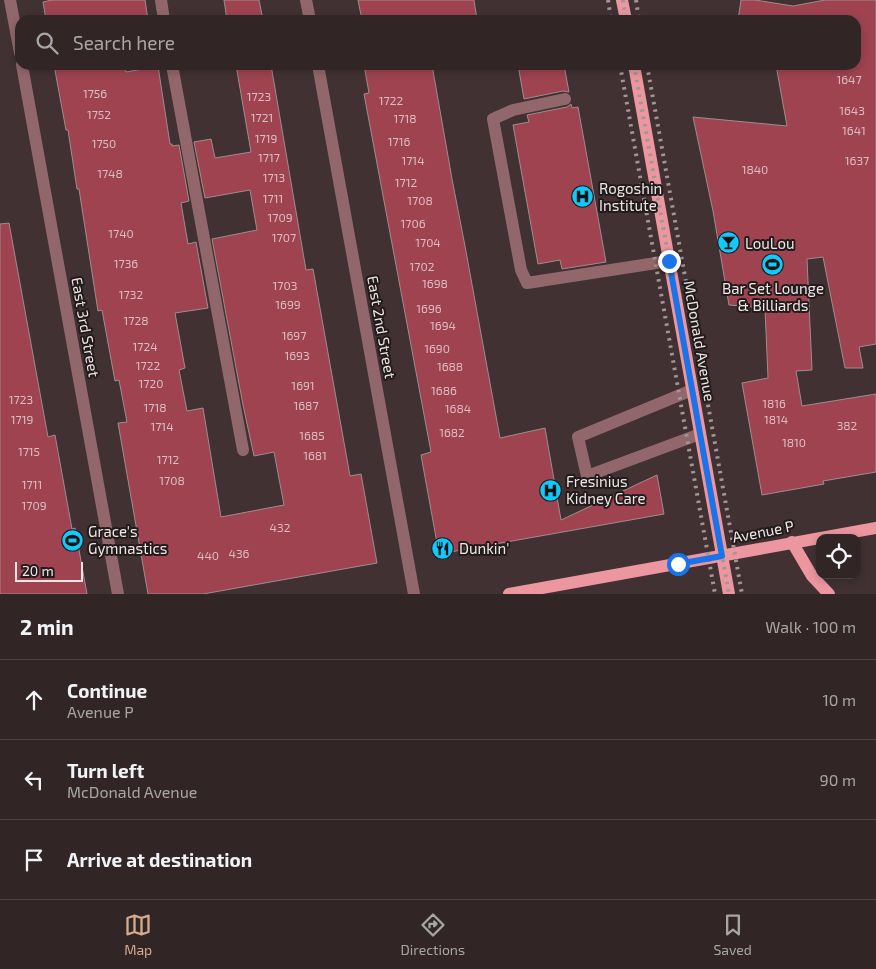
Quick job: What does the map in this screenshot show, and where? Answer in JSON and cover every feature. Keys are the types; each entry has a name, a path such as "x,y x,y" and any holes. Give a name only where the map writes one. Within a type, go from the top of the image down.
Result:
{"main road":[{"path":"622,0 625,15"},
{"name":"McDonald Avenue","path":"635,70 729,594"},
{"name":"Avenue P","path":"509,594 876,528"},
{"path":"792,542 812,576 829,594"}],"street":[{"path":"10,0 15,26"},
{"path":"161,0 163,15"},
{"path":"306,0 309,15"},
{"name":"East 3rd Street","path":"23,70 118,594"},
{"path":"173,70 243,450"},
{"name":"East 2nd Street","path":"319,70 414,594"},
{"path":"565,99 513,110 493,119 521,270 526,284 669,261"},
{"path":"692,390 578,437 587,476 700,434"}],"building":[{"path":"52,0 145,0 147,15 45,15 43,2"},
{"path":"224,0 259,0 262,15 226,15"},
{"path":"358,0 474,0 476,15 361,15"},
{"path":"741,0 755,0 793,6 825,0 876,0 876,344 859,347 863,368 845,368 823,257 807,259 812,370 796,371 802,406 876,394 876,472 823,481 824,484 762,495 742,383 768,378 765,308 729,305 713,211 693,117 787,126 777,70 861,70 861,15 739,15"},
{"path":"55,70 126,70 126,72 159,70 170,144 172,146 179,145 189,201 181,203 188,244 196,242 208,308 175,313 185,368 179,370 187,411 203,408 221,517 284,505 274,452 254,456 212,239 257,230 250,190 205,198 194,142 211,139 215,158 251,152 237,70 272,70 306,270 313,269 350,476 361,474 377,563 203,594 148,594 118,423 127,422 119,380 115,381 102,310 98,311 79,189 77,189 68,130 66,130"},
{"path":"365,70 433,70 500,438 545,428 561,520 657,475 664,514 439,554 421,455 431,452 364,94 369,93"},
{"path":"519,70 565,70 569,92 563,91 524,99"},
{"path":"571,104 572,108 578,107 606,262 562,269 560,260 538,264 513,125 529,122 527,115 567,107"},
{"path":"9,223 48,437 55,435 72,529 75,528 87,594 0,594 0,224"}],"railway":[{"path":"608,0 610,15"},
{"path":"623,0 625,15"},
{"path":"636,0 638,15"},
{"path":"621,70 715,594"},
{"path":"635,70 729,594"},
{"path":"648,70 742,594"}],"place":[{"name":"Rogoshin Institute","path":"583,197"},
{"name":"LouLou","path":"729,243"},
{"name":"Bar Set Lounge & Billiards","path":"773,265"},
{"name":"Fresinius Kidney Care","path":"550,490"},
{"name":"Grace's Gymnastics","path":"72,540"},
{"name":"Dunkin'","path":"443,548"}],"route":[{"path":"669,261 722,556 678,564"}]}
